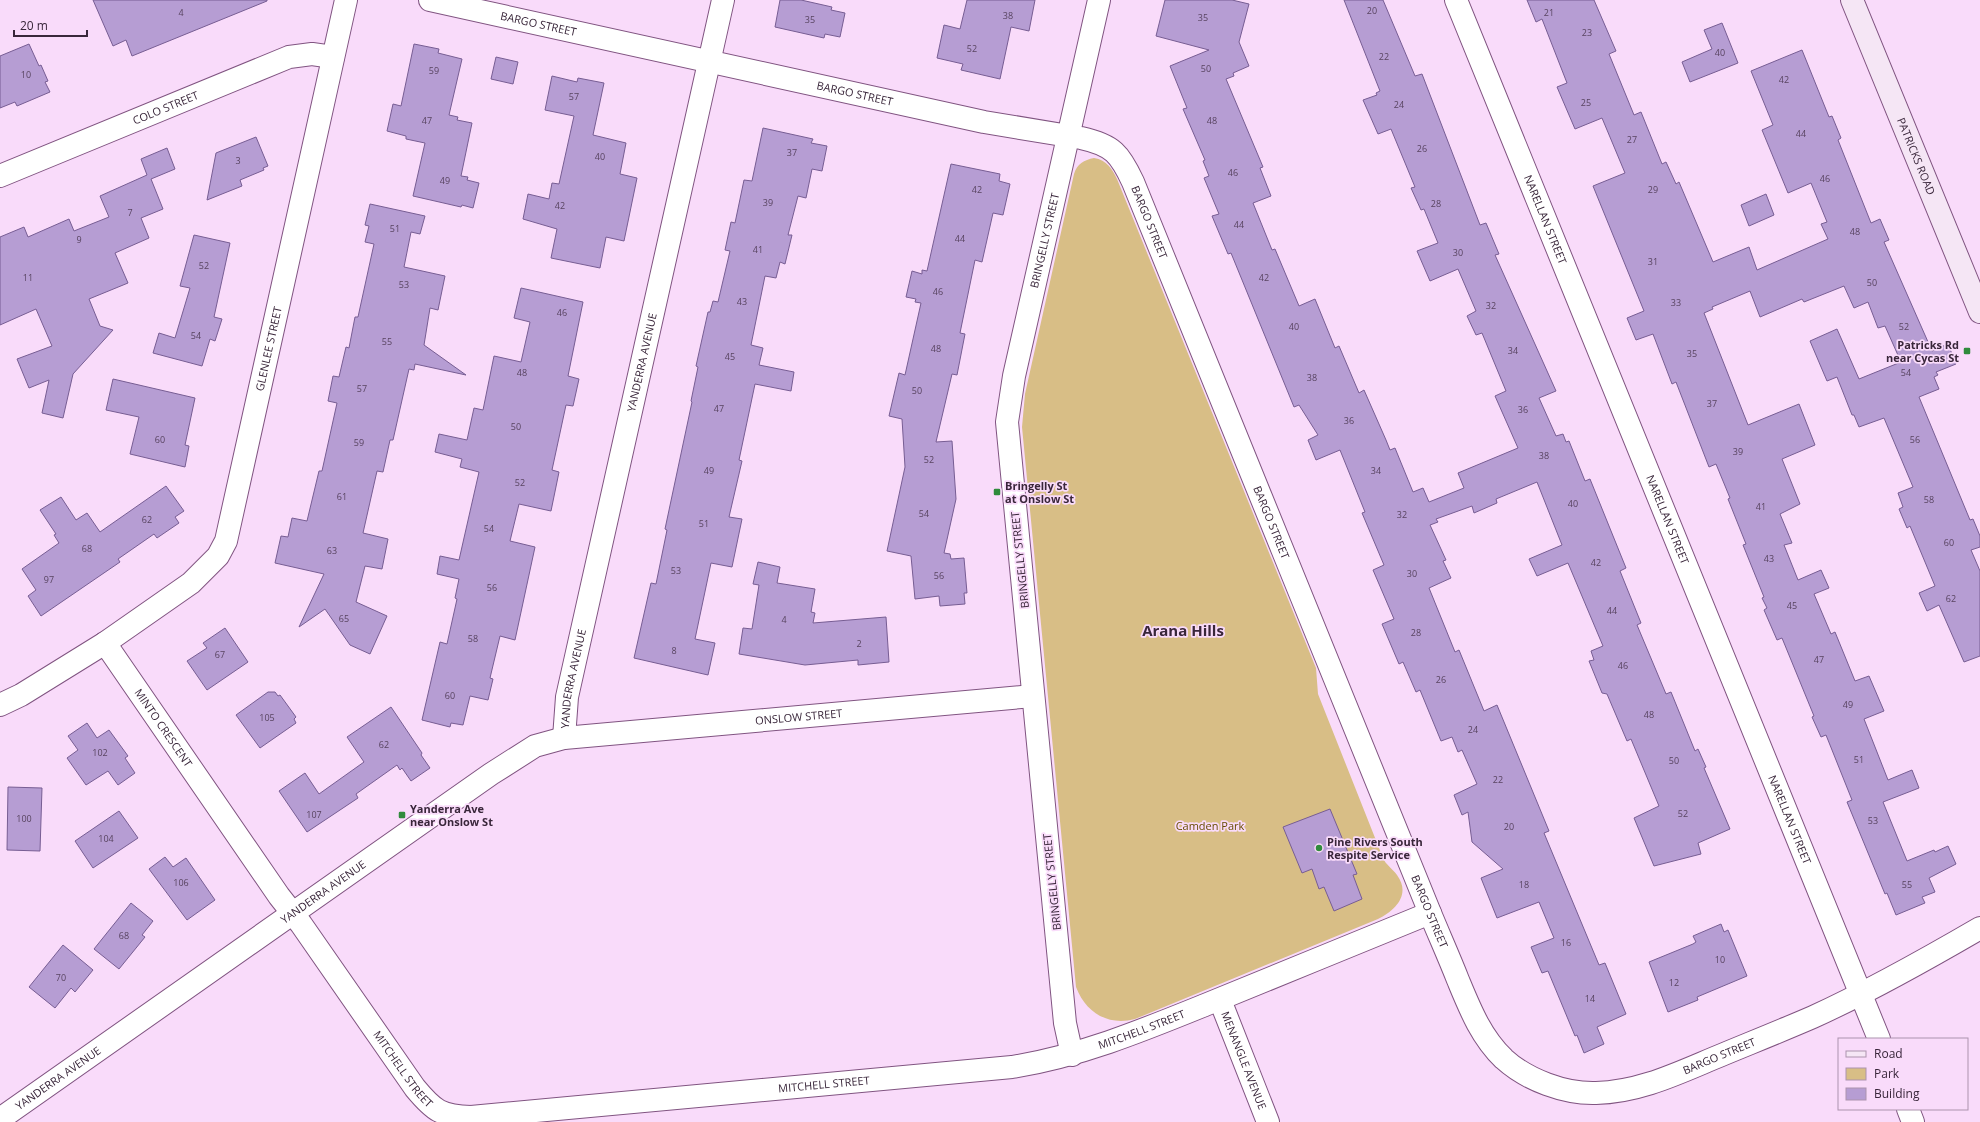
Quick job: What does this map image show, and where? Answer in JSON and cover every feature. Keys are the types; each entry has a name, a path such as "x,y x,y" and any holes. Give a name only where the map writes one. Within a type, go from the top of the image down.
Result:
{"main road":[{"name":"PATRICKS ROAD","path":"1852,0 1980,312"}],"street":[{"name":"GLENLEE STREET","path":"104,643 190,583 218,556 226,541 346,0"},
{"name":"BARGO STREET","path":"430,0 984,122 1096,141 1114,150 1121,157 1133,182 1430,913 1476,1022 1489,1043 1506,1060 1525,1073 1544,1083 1571,1091 1601,1093 1649,1085 1813,1017 1913,967 1980,928"},
{"name":"YANDERRA AVENUE","path":"0,1119 520,755 542,743 564,738 567,697 723,0"},
{"name":"BRINGELLY STREET","path":"1072,1055 1065,1023 1007,422 1014,376 1098,0"},
{"name":"NARELLAN STREET","path":"1456,0 1879,1038"},
{"name":"COLO STREET","path":"0,176 289,57 312,54 333,57"},
{"path":"0,705 21,695 104,643"},
{"name":"MINTO CRESCENT","path":"104,643 293,913"},
{"name":"ONSLOW STREET","path":"564,738 1033,696"},
{"name":"MITCHELL STREET","path":"293,913 415,1088 433,1109 444,1115 471,1117 1004,1068 1040,1062 1072,1055 1130,1036 1430,913"},
{"name":"MENANGLE AVENUE","path":"1220,1000 1268,1122"},
{"path":"1908,1110 1913,1122"}],"green space":[{"name":"Camden Park","path":"1094,158 1106,163 1111,168 1117,179 1316,668 1318,694 1383,858 1397,875 1401,882 1402,889 1400,901 1396,906 1378,919 1135,1019 1125,1021 1107,1019 1099,1015 1086,1004 1076,987 1022,427 1025,394 1074,174 1081,163"}],"building":[{"path":"93,0 267,1 132,56 126,40 113,46"},
{"path":"780,0 801,0 832,7 831,10 845,13 840,37 825,34 824,38 775,27"},
{"path":"967,0 1035,0 1029,31 1011,27 1000,79 961,70 963,64 937,58 944,25 960,29"},
{"path":"1165,0 1232,0 1249,4 1239,42 1249,66 1233,73 1234,76 1226,79 1263,167 1260,168 1271,196 1253,203 1272,250 1275,249 1299,306 1315,299 1335,348 1339,346 1359,393 1364,390 1390,450 1395,448 1413,492 1423,488 1429,502 1464,488 1458,473 1518,448 1495,396 1506,391 1482,333 1476,335 1467,316 1476,311 1458,269 1430,281 1417,251 1438,243 1424,209 1421,210 1411,188 1415,187 1391,129 1378,134 1363,100 1377,95 1376,93 1380,91 1344,0 1383,0 1415,76 1422,74 1480,225 1486,223 1499,254 1495,255 1556,391 1539,398 1556,436 1563,434 1566,442 1569,441 1585,481 1590,479 1626,568 1620,571 1641,623 1637,625 1666,694 1671,692 1695,751 1698,749 1706,767 1704,768 1730,829 1698,843 1701,854 1654,866 1634,818 1659,806 1631,739 1627,741 1607,694 1602,693 1589,661 1594,660 1591,651 1603,646 1568,563 1537,576 1529,559 1562,545 1537,482 1496,499 1497,503 1474,513 1472,506 1436,519 1438,522 1430,525 1446,560 1443,561 1451,578 1429,588 1455,652 1459,650 1484,711 1497,705 1549,831 1544,833 1599,965 1605,963 1626,1014 1597,1027 1604,1044 1584,1053 1577,1035 1575,1036 1548,971 1542,973 1531,947 1554,938 1539,902 1497,918 1481,878 1503,869 1472,842 1468,812 1462,815 1454,795 1477,784 1462,750 1458,752 1452,737 1441,741 1420,690 1416,692 1403,662 1399,664 1382,624 1394,619 1373,570 1384,565 1362,513 1365,512 1340,450 1316,460 1308,440 1318,435 1299,405 1294,407 1231,253 1228,254 1212,216 1219,214 1204,178 1209,176 1203,161 1205,160 1183,109 1187,108 1170,66 1209,50 1156,36"},
{"path":"1527,0 1594,0 1616,51 1609,54 1634,115 1641,112 1662,164 1666,162 1676,184 1679,182 1713,262 1749,247 1757,270 1828,239 1821,224 1827,222 1811,183 1788,193 1762,130 1773,125 1751,71 1802,50 1829,117 1832,116 1841,138 1838,140 1871,223 1880,219 1889,240 1884,242 1932,351 1948,344 1956,364 1936,372 1938,375 1934,377 1939,389 1919,397 1970,520 1973,519 1980,536 1980,547 1971,550 1980,571 1980,656 1964,662 1939,605 1927,611 1919,593 1935,586 1910,526 1907,528 1899,509 1903,507 1898,493 1913,487 1884,418 1859,427 1854,415 1852,415 1837,377 1827,381 1810,341 1837,329 1859,379 1901,362 1885,326 1878,328 1868,302 1854,308 1844,286 1804,302 1802,299 1760,317 1750,291 1712,307 1713,309 1704,313 1748,425 1799,404 1815,445 1782,459 1800,504 1780,514 1792,543 1784,545 1798,580 1821,570 1829,588 1814,594 1831,634 1835,632 1855,681 1869,676 1884,711 1864,719 1888,780 1912,770 1919,788 1883,802 1907,861 1948,846 1956,864 1929,878 1935,892 1922,897 1925,903 1896,915 1887,893 1885,894 1847,802 1852,800 1826,735 1821,737 1782,638 1777,640 1764,610 1767,608 1762,598 1764,597 1743,545 1746,544 1716,464 1709,467 1676,382 1672,384 1653,334 1636,340 1627,318 1644,311 1593,186 1625,173 1602,118 1575,129 1557,87 1567,83 1542,19 1536,22"},
{"path":"1722,23 1738,63 1690,82 1682,62 1712,49 1704,30"},
{"path":"29,44 48,81 45,82 50,92 17,106 15,102 0,108 0,56"},
{"path":"414,44 439,49 438,53 462,59 449,115 458,117 457,120 472,123 461,176 468,177 467,180 479,183 473,208 462,205 461,207 413,196 425,143 406,139 406,136 387,131 393,104 401,106"},
{"path":"496,57 518,62 513,84 491,79"},
{"path":"552,76 577,82 578,78 604,83 593,135 626,143 620,174 637,178 624,241 606,237 600,268 551,258 557,229 523,219 528,194 549,199 552,183 559,184 574,116 545,110"},
{"path":"763,128 813,139 811,143 827,146 822,171 812,169 806,198 798,196 788,235 792,235 785,264 780,262 776,278 765,276 751,345 763,348 759,365 794,372 791,391 755,384 739,460 742,461 729,517 742,519 732,567 711,563 695,639 715,643 708,675 634,658 651,583 656,584 667,530 665,529 692,402 698,367 696,366 708,312 710,312 713,301 718,302 730,251 725,250 731,222 735,223 744,180 752,181"},
{"path":"256,137 268,166 263,168 264,170 240,180 242,186 207,200 216,153"},
{"path":"167,148 175,169 151,179 163,209 141,218 149,238 115,253 128,283 89,299 100,326 113,330 73,374 63,418 42,413 49,380 29,388 17,359 52,346 36,309 0,325 0,237 24,227 28,237 69,219 74,231 109,217 100,196 147,175 141,159"},
{"path":"951,164 1000,174 999,181 1010,184 1003,215 993,213 982,262 975,260 960,333 965,334 957,375 952,374 936,442 952,441 956,499 944,553 950,554 951,559 964,558 967,593 964,593 965,604 940,606 939,596 915,599 911,556 887,551 905,467 902,419 889,416 899,373 905,375 921,303 915,302 916,299 906,297 912,271 922,274 922,270 927,271"},
{"path":"1766,194 1774,215 1749,226 1741,205"},
{"path":"370,204 425,216 420,234 411,232 404,267 445,276 438,310 430,308 424,345 466,375 415,364 414,370 409,369 393,440 390,440 383,472 377,471 363,533 388,539 382,569 365,566 356,602 387,616 370,654 350,645 325,609 299,627 324,574 275,563 281,536 288,537 292,518 307,521 319,471 322,471 337,403 328,401 333,376 339,377 346,347 349,348 355,317 358,317 374,244 365,242 369,226 365,225"},
{"path":"194,235 230,243 214,317 222,319 215,341 210,339 202,366 153,353 159,333 175,338 190,288 180,286"},
{"path":"521,288 583,302 568,376 579,379 573,406 566,405 552,470 559,472 551,511 519,504 510,541 535,547 515,640 500,636 490,678 493,679 488,700 470,696 463,725 451,723 450,727 422,720 440,642 447,644 457,599 455,598 459,579 437,574 440,556 459,560 479,472 460,467 462,459 435,452 439,434 467,440 474,408 483,410 494,356 521,362 530,322 514,318"},
{"path":"113,379 195,398 185,445 189,446 185,467 130,454 139,417 106,410"},
{"path":"166,486 184,511 175,517 179,523 157,538 154,534 118,559 120,562 41,616 28,596 36,590 22,569 59,543 54,535 56,534 40,510 61,497 76,520 87,513 100,532"},
{"path":"758,562 780,567 777,583 815,589 811,612 815,613 813,623 886,617 889,662 858,665 858,660 805,665 739,654 743,628 752,629 759,585 753,584"},
{"path":"225,628 248,662 207,690 187,661 207,648 203,643"},
{"path":"268,692 275,692 278,696 280,695 296,717 294,719 296,723 260,748 236,715"},
{"path":"391,707 422,753 421,755 430,768 411,781 402,768 400,770 397,765 356,794 358,798 307,832 279,791 305,773 319,794 364,762 347,737"},
{"path":"87,723 97,738 109,730 128,756 125,758 135,773 118,785 108,771 86,785 67,758 78,750 68,736"},
{"path":"8,787 42,788 40,851 7,850"},
{"name":"Pine Rivers South Respite Service","path":"1330,809 1357,874 1353,875 1362,899 1334,911 1324,887 1319,889 1312,869 1302,873 1283,827"},
{"path":"119,811 138,838 93,868 75,841"},
{"path":"165,857 173,867 186,858 215,900 187,920 149,869"},
{"path":"131,903 153,921 142,935 145,937 119,969 94,949"},
{"path":"1721,924 1724,932 1728,930 1747,976 1697,997 1698,1000 1668,1012 1649,962 1693,944 1696,942 1693,936"},
{"path":"63,945 93,970 75,992 71,988 55,1008 29,987"}],"place":[{"name":"Patricks Rd near Cycas St","path":"1967,351"},
{"name":"Bringelly St at Onslow St","path":"997,492"},
{"name":"Yanderra Ave near Onslow St","path":"402,815"},
{"name":"Pine Rivers South Respite Service","path":"1319,848"}],"district":[{"name":"Arana Hills","path":"1183,631"}]}
